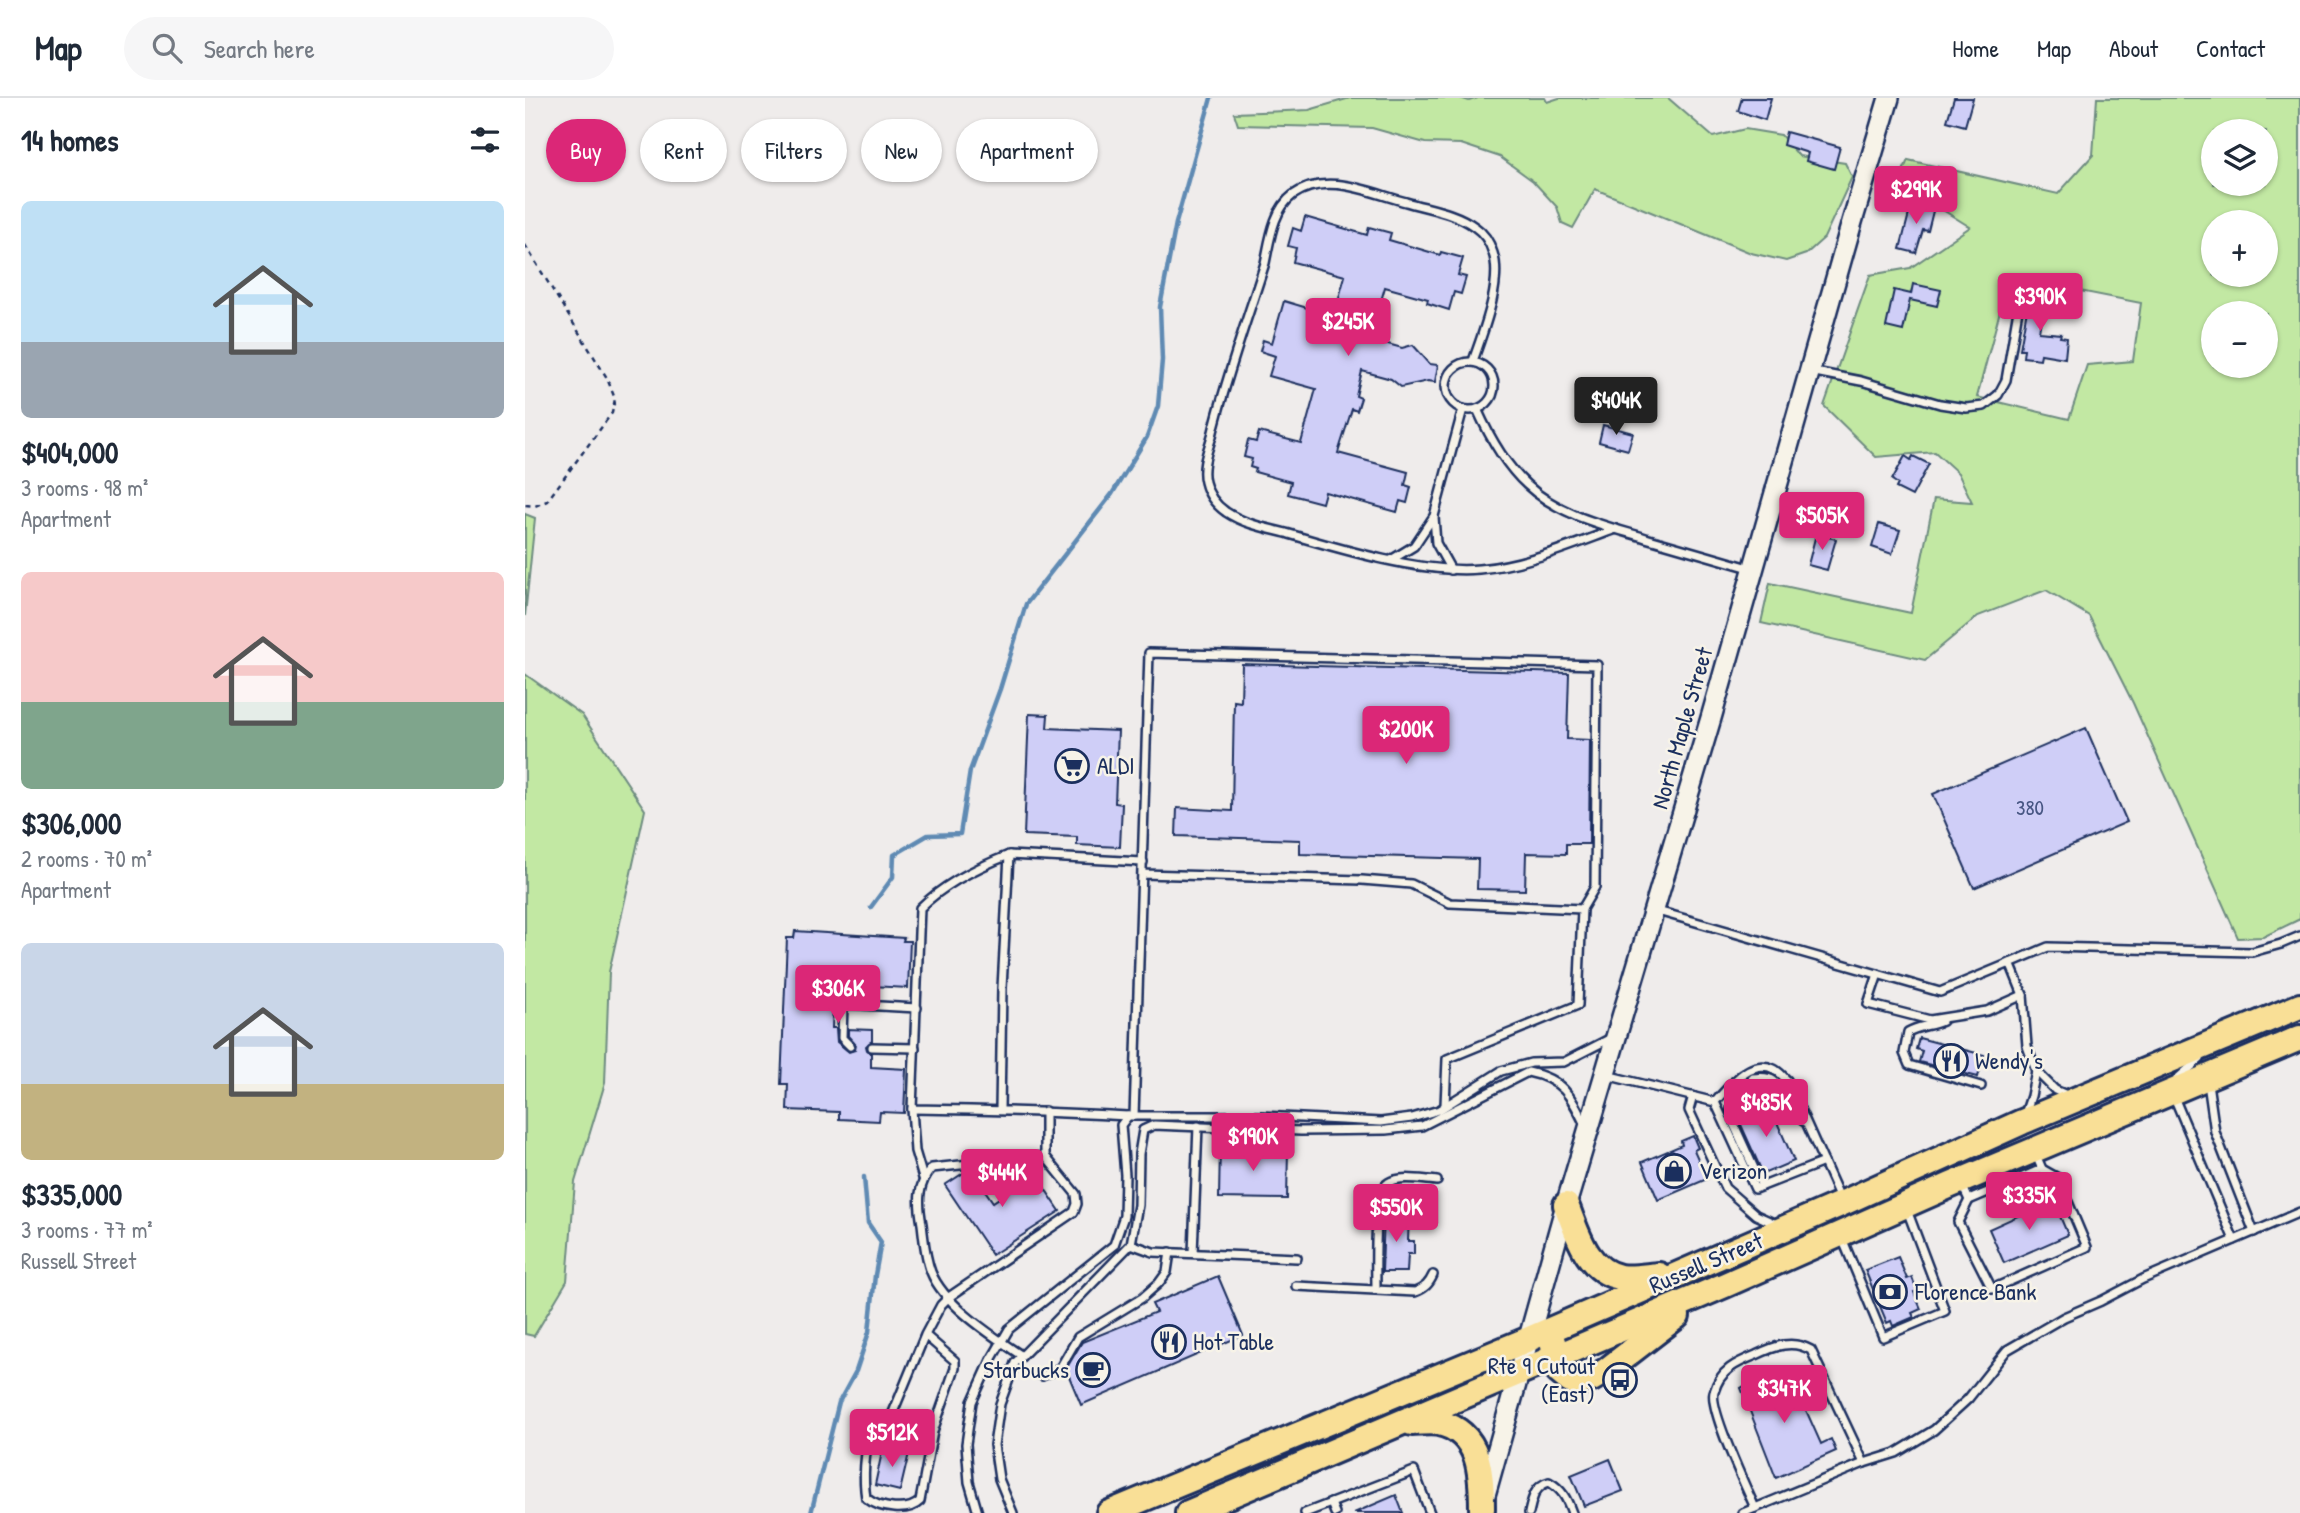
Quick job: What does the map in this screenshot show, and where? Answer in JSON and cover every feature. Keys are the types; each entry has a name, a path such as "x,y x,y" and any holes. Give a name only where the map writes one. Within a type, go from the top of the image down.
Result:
{"highway":[{"name":"Russell Street","path":"1109,1513 1529,1339 2075,1099 2300,1006"},
{"name":"Russell Street","path":"1188,1513 1404,1423 1905,1205 1965,1190 2038,1160 2172,1093 2207,1067 2300,1038"},
{"path":"1566,1205 1588,1256 1603,1271 1627,1278 1680,1274"},
{"path":"1556,1327 1553,1344 1559,1372 1570,1381 1592,1379 1665,1324 1725,1285"},
{"path":"1404,1423 1439,1423 1455,1430 1466,1439 1476,1454 1482,1475 1481,1511"}],"main road":[{"name":"North Maple Street","path":"1481,1511 1566,1205 1754,569 1889,98"}],"lane":[{"path":"1473,361 1483,331 1495,274 1493,251 1479,229 1442,211 1357,187 1332,184 1311,186 1287,201 1274,225 1204,468 1206,486 1214,502 1223,510 1247,522 1391,560 1451,570 1505,565 1616,529"},
{"path":"1810,371 1861,381 1940,404 1966,408 1984,406 1998,395 2005,380 2020,298"},
{"path":"1473,361 1487,368 1494,387 1489,401 1476,409 1463,409 1447,396 1446,380 1454,367 1473,361"},
{"path":"1391,560 1414,546 1434,516 1463,409"},
{"path":"1476,409 1504,458 1527,486 1560,509 1616,529 1754,569"},
{"path":"1434,516 1436,543 1451,570"},
{"path":"978,1513 969,1482 967,1444 972,1402 1001,1341 1009,1329 1114,1245 1124,1216 1125,1175 1121,1125 1131,1116 1143,862 1149,653 1597,665 1595,887 1582,908 1578,1005 1447,1059 1445,1105"},
{"path":"1000,1110 1002,988 1009,855"},
{"path":"1022,1356 959,1308 937,1285 927,1261 918,1203 923,1178 915,1151 912,1108 921,908 931,898 975,871 1009,855 1143,862"},
{"path":"1142,874 1362,880 1411,884 1450,903 1582,908"},
{"path":"1654,910 1940,992 2048,947 2252,952 2300,936"},
{"path":"2010,963 2023,995 2027,1046 2036,1071 2055,1090 2075,1099"},
{"path":"1878,974 1868,1004 1930,1020 1987,1011 2023,995"},
{"path":"850,1046 842,1038 843,1004 917,1008"},
{"path":"1949,1017 1932,1026 1908,1032 1904,1053 1909,1065 1981,1086"},
{"path":"2216,1050 2249,1026"},
{"path":"912,1108 1131,1116 1261,1116 1381,1122 1412,1118 1439,1110 1501,1071 1531,1063 1564,1062 1616,1036"},
{"path":"871,1047 915,1048"},
{"path":"1716,1102 1739,1075 1757,1067 1774,1068 1787,1080 1843,1203"},
{"path":"2207,1067 2215,1132 2254,1232"},
{"path":"2022,1122 2036,1071"},
{"path":"1013,1513 999,1479 994,1445 1000,1404 1015,1363 1131,1244 1138,1205 1139,1154 1143,1130 1154,1125 1301,1130 1386,1130 1422,1126 1528,1072 1543,1075 1570,1095 1588,1131"},
{"path":"1605,1075 1716,1102"},
{"path":"1762,1186 1731,1118 1734,1097 1753,1078 1770,1078 1779,1084 1786,1100 1809,1130"},
{"path":"1742,1088 1786,1100"},
{"path":"2172,1093 2234,1240"},
{"path":"1693,1097 1689,1110 1725,1188 1756,1215 1785,1228"},
{"path":"1716,1102 1755,1189 1823,1162"},
{"path":"925,1335 955,1361 954,1374 933,1432 920,1501 914,1508 899,1509 874,1504 866,1498 863,1478 871,1433 892,1415 925,1335 941,1305 1074,1212 1076,1195 1045,1156 1045,1111"},
{"path":"1193,1253 1198,1126"},
{"path":"923,1178 932,1168 1045,1156"},
{"path":"1965,1190 1958,1222 1992,1289 2087,1247 2058,1178 2038,1160"},
{"path":"1376,1289 1378,1204 1381,1188 1395,1180 1437,1181"},
{"path":"1840,1234 1883,1337 1945,1311 1905,1205"},
{"path":"1743,1513 1864,1463 1896,1453 1934,1430 1968,1399 2007,1350 2064,1317 2143,1279 2300,1212"},
{"path":"1131,1244 1153,1252 1297,1258"},
{"path":"1042,1376 1060,1368 1078,1337 1142,1298 1159,1283 1167,1272 1170,1252"},
{"path":"1296,1286 1415,1292 1424,1289 1433,1275"},
{"path":"1755,1508 1712,1401 1717,1382 1731,1365 1775,1346 1802,1345 1811,1350 1864,1463"},
{"path":"892,1415 933,1432"},
{"path":"1305,1513 1414,1471 1430,1513"},
{"path":"1529,1513 1537,1489 1541,1484 1549,1482 1566,1496 1572,1513"},
{"path":"1331,1503 1335,1513"}],"path":[{"path":"525,245 607,378 615,399 612,413 547,501 535,506 525,505"}],"green space":[{"path":"1350,98 1460,98 1469,101 1478,98 1545,98 1547,102 1559,98 1668,98 1713,137 1745,129 1781,135 1799,156 1845,163 1852,177 1824,238 1806,254 1786,261 1751,253 1595,189 1573,228 1562,223 1557,207 1533,181 1500,157 1461,144 1425,143 1372,128 1238,125 1234,113 1309,110"},
{"path":"2097,98 2300,98 2300,919 2263,937 2238,938 2133,703 2089,616 2046,590 1978,616 1925,660 1761,623 1770,583 1911,613 1934,499 1972,502 1958,473 1935,452 1876,457 1824,406 1870,275 1910,268 1970,227 1898,182 1908,160 2058,194 2093,155","holes":["2009,277 2141,303 2133,361 2087,365 2069,419 1977,397"]},
{"path":"525,514 535,518 525,616"},
{"path":"525,674 582,715 645,810 609,972 605,1083 575,1182 567,1281 534,1336 525,1334"}],"building":[{"path":"1742,98 1771,98 1765,120 1738,111"},
{"path":"1954,98 1973,98 1965,126 1947,121"},
{"path":"1786,132 1840,147 1834,169 1806,161 1808,153 1783,145"},
{"path":"1912,202 1934,207 1928,231 1923,230 1916,253 1900,249"},
{"path":"1305,217 1367,235 1369,227 1391,233 1389,240 1440,255 1441,252 1463,258 1458,275 1466,277 1461,294 1454,292 1449,310 1427,303 1428,299 1385,287 1370,339 1402,348 1413,345 1430,364 1438,365 1435,382 1401,387 1391,379 1362,371 1356,396 1361,398 1357,411 1352,409 1338,453 1408,472 1405,485 1411,487 1407,503 1400,501 1397,512 1325,492 1322,503 1288,494 1291,482 1255,472 1256,469 1250,467 1252,459 1244,457 1248,440 1256,442 1259,432 1301,443 1316,389 1269,376 1275,356 1260,351 1263,340 1272,343 1284,301 1334,316 1345,276 1293,262 1296,248 1288,246 1293,228 1301,231"},
{"path":"1913,284 1941,290 1937,306 1910,300 1903,331 1886,327 1894,290 1911,294"},
{"path":"2030,292 2045,295 2039,332 2061,334 2060,337 2067,338 2065,358 2041,354 2040,359 2023,357 2024,349 2020,349"},
{"path":"1603,425 1633,433 1628,450 1599,442"},
{"path":"1905,456 1911,460 1913,456 1929,464 1912,496 1896,488 1898,484 1892,480"},
{"path":"1879,524 1900,530 1892,554 1872,547"},
{"path":"1816,534 1836,539 1827,570 1808,565"},
{"path":"1242,664 1569,673 1567,739 1590,740 1589,844 1566,844 1566,854 1526,853 1525,890 1477,889 1478,859 1300,854 1300,840 1176,836 1177,808 1232,811 1234,701 1241,702"},
{"name":"ALDI","path":"1029,714 1048,715 1047,728 1118,731 1115,803 1122,804 1120,847 1077,845 1077,837 1024,835"},
{"path":"2086,728 2127,822 1974,888 1933,794"},
{"path":"795,931 904,938 903,941 910,941 908,988 834,984 832,1028 836,1028 837,1042 849,1052 855,1050 856,1045 848,1036 848,1029 872,1030 872,1041 866,1046 871,1053 871,1067 906,1069 904,1113 880,1112 879,1121 839,1119 839,1112 787,1110 788,1084 781,1084 787,938 794,938"},
{"name":"Wendy's","path":"1919,1038 1984,1055 1978,1077 1919,1062 1922,1051 1916,1049"},
{"path":"1769,1104 1794,1161 1763,1174 1738,1118"},
{"name":"Verizon","path":"1693,1136 1698,1148 1694,1150 1707,1179 1658,1200 1642,1162 1682,1145 1681,1141"},
{"path":"1220,1146 1288,1149 1287,1199 1219,1198"},
{"path":"971,1170 993,1202 1035,1174 1060,1211 992,1255 945,1185"},
{"path":"2053,1200 2068,1235 2004,1263 1989,1229"},
{"path":"1384,1214 1409,1215 1408,1241 1414,1241 1414,1254 1408,1254 1407,1272 1382,1272"},
{"path":"1898,1257 1907,1279 1912,1277 1917,1291 1914,1292 1921,1309 1912,1313 1914,1317 1893,1326 1891,1321 1887,1323 1865,1270"},
{"path":"1218,1276 1243,1335 1081,1405 1066,1369 1082,1342 1156,1312 1152,1304"},
{"path":"1789,1372 1821,1444 1831,1439 1836,1451 1776,1478 1741,1388 1760,1377 1763,1384"},
{"path":"883,1447 909,1453 900,1491 875,1485"},
{"path":"1610,1459 1623,1491 1584,1506 1571,1475"},
{"path":"1396,1495 1403,1513 1354,1513"}],"waterway":[{"path":"871,907 893,877 894,855 928,835 960,834 970,771 1000,689 1026,604 1112,494 1147,437 1158,406 1162,360 1160,307 1176,223 1211,98"},
{"path":"811,1513 839,1402 856,1371 869,1332 881,1242 868,1223 864,1177"}],"place":[{"name":"ALDI","path":"1072,766"},
{"name":"Wendy's","path":"1951,1061"},
{"name":"Verizon","path":"1674,1171"},
{"name":"Florence Bank","path":"1890,1292"},
{"name":"Hot Table","path":"1169,1342"},
{"name":"Starbucks","path":"1093,1370"},
{"name":"Rte 9 Cutout (East)","path":"1620,1380"}]}
